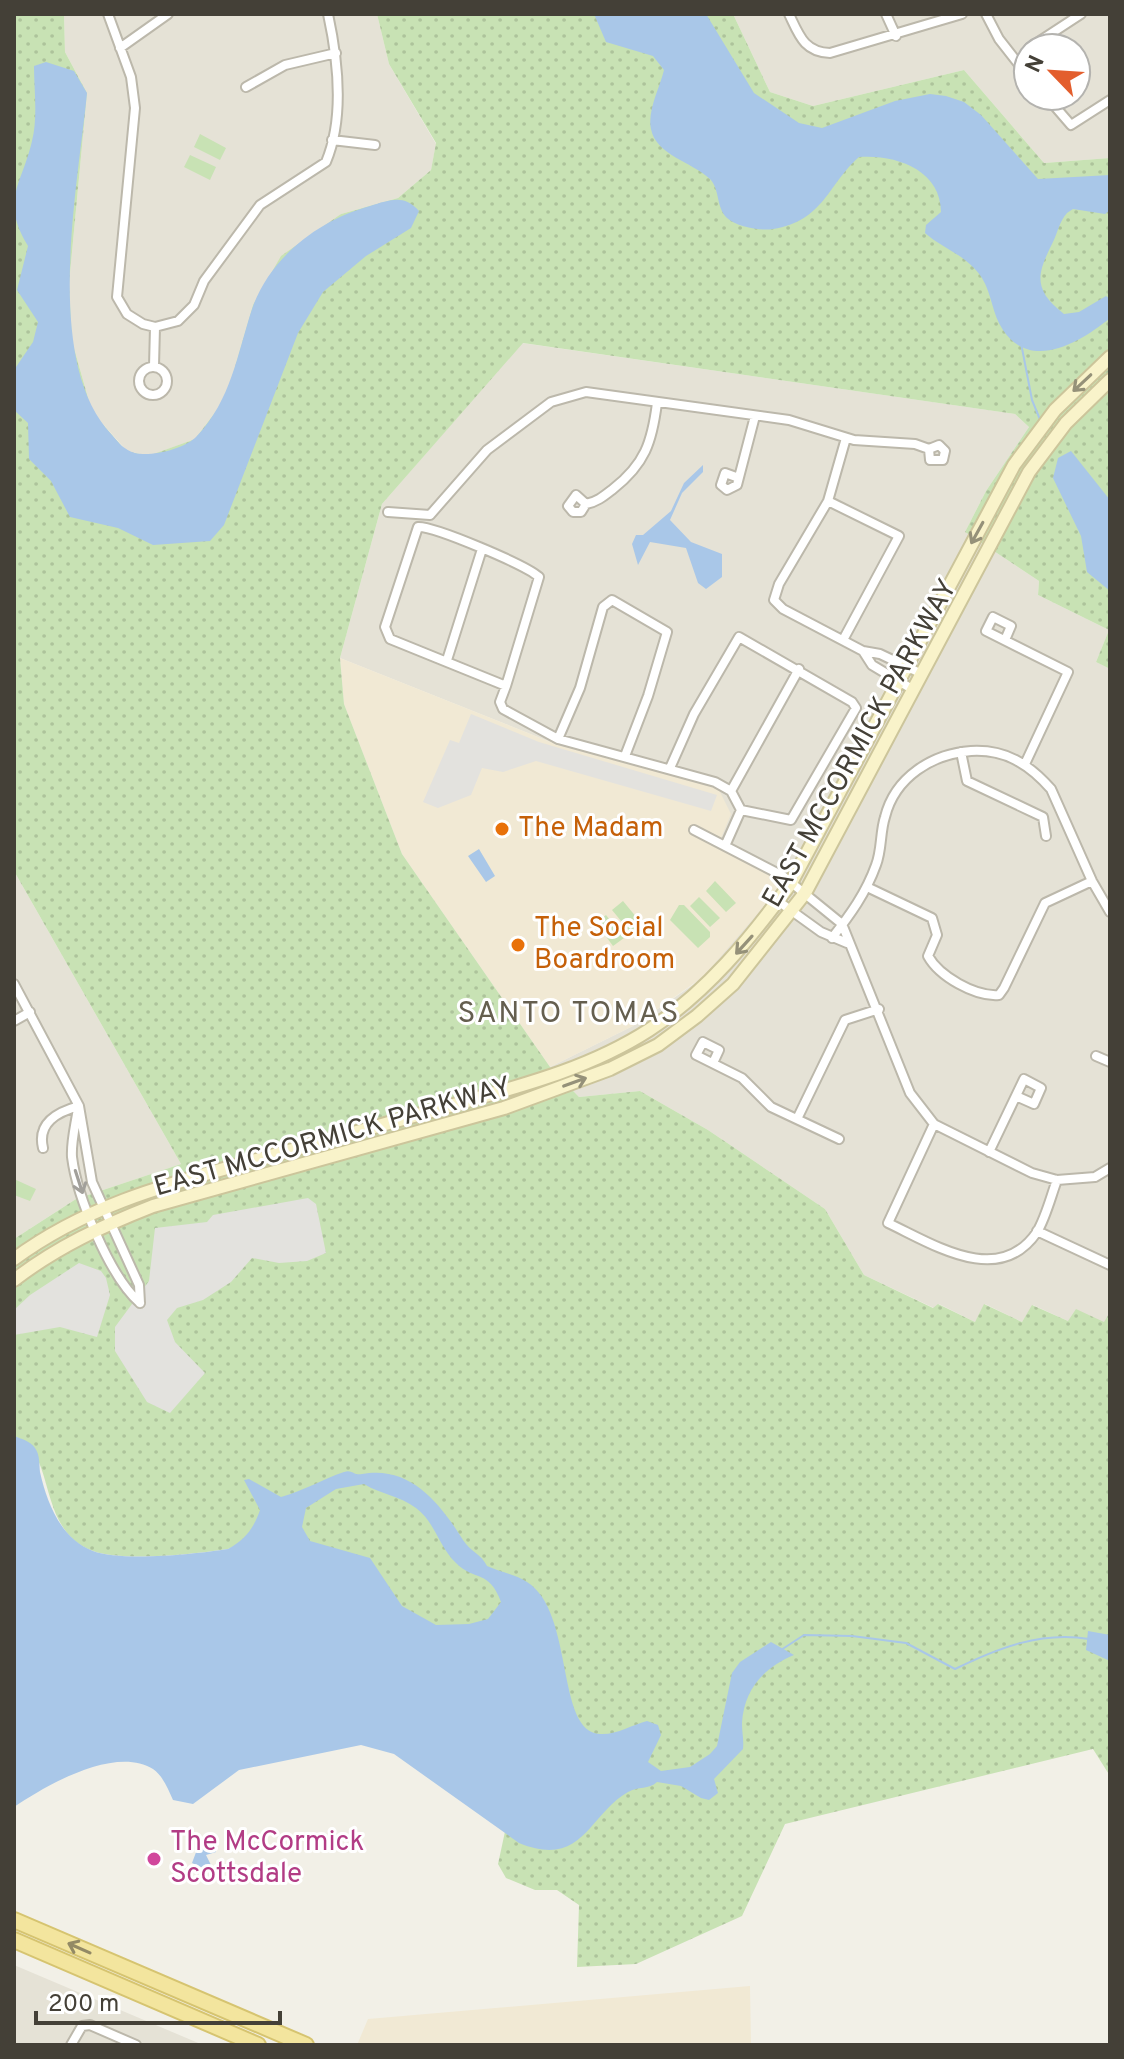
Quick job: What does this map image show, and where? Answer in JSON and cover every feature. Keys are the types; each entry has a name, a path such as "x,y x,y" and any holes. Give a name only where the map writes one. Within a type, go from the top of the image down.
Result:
{"main road":[{"name":"EAST MCCORMICK PARKWAY","path":"14,1259 89,1214 154,1188 546,1078 603,1056 648,1030 685,1003 720,972 791,883 905,665 1021,455 1055,410 1110,357"},
{"name":"EAST MCCORMICK PARKWAY","path":"14,1280 44,1257 109,1223 153,1206 504,1108 610,1069 658,1045 697,1016 733,984 805,893 1029,472 1066,423 1110,380"},
{"path":"603,1056 610,1069"},
{"path":"14,1920 306,2045"},
{"path":"14,1940 258,2045"}],"street":[{"path":"108,14 131,77 135,108 117,297 127,314 155,327 170,325 186,314 204,281 251,215 270,197 320,167 329,154 338,81 328,14"},
{"path":"120,48 168,14"},
{"path":"789,14 809,48 830,53 962,14"},
{"path":"886,14 896,36"},
{"path":"986,14 1012,57"},
{"path":"1053,32 1081,14"},
{"path":"246,87 285,65 336,53"},
{"path":"1092,112 1110,100"},
{"path":"1060,112 1071,125 1091,112"},
{"path":"332,140 375,145"},
{"path":"154,366 155,327"},
{"path":"388,512 430,515 487,450 551,402 586,392 789,420 846,438 915,444 929,449"},
{"path":"586,504 601,499 642,461 651,440 657,403"},
{"path":"736,477 742,470 755,416"},
{"path":"846,438 828,501 779,584 774,600 783,609 863,651 920,673"},
{"path":"828,501 899,536 843,640"},
{"path":"506,686 387,636 385,627 418,527 431,528 482,549 539,577 506,686 500,702 503,709 558,739 715,782 731,791 741,810"},
{"path":"447,660 482,549"},
{"path":"558,739 580,688 607,601 667,629 648,696 625,756"},
{"path":"670,768 694,714 739,637 799,669 856,708 791,820 741,810"},
{"path":"1005,640 1068,672 1025,764"},
{"path":"863,651 872,665 912,689"},
{"path":"731,791 799,669"},
{"path":"961,752 967,781 1043,817 1046,836"},
{"path":"832,938 867,887 878,861 885,814 907,777 936,758 961,752 1002,753 1025,764 1051,789 1092,881 1110,912"},
{"path":"725,846 741,810"},
{"path":"694,830 791,883 842,924 847,943 879,1009 910,1093 934,1124 1032,1173 1057,1180 1095,1177 1110,1168"},
{"path":"867,887 932,918 937,935 928,956 936,972 989,996 999,995 1004,988 1045,903 1092,881"},
{"path":"778,901 832,938 847,943"},
{"path":"14,984 79,1106 92,1182 139,1285 140,1303 126,1290 89,1214 72,1153 79,1106"},
{"path":"797,1119 845,1020 879,1009"},
{"path":"14,1021 30,1012"},
{"path":"1096,1056 1110,1062"},
{"path":"713,1063 742,1078 771,1107 839,1139"},
{"path":"989,1152 1016,1096"},
{"path":"43,1148 40,1137 47,1123 59,1111 79,1106"},
{"path":"934,1124 888,1223 961,1258 987,1261 1014,1254 1037,1231 1057,1180"},
{"path":"1037,1231 1110,1265"},
{"path":"71,2045 82,2026 90,2025 136,2045"}],"shaded area":[{"path":"64,14 377,14 389,64 436,144 431,170 398,198 341,214 253,305 226,398 195,439 149,456 127,451 92,412 72,341 69,284 87,93 65,52"},
{"path":"733,14 1110,14 1110,158 1044,163 964,70 813,106 770,92"},
{"path":"522,343 1015,414 1029,427 986,491 965,532 1039,581 1038,595 1109,630 1096,662 1110,669 1110,1312 1104,1323 1068,1321 1033,1305 1022,1322 985,1304 975,1322 939,1304 934,1308 864,1275 825,1209 708,1130 640,1091 579,1097 550,1067 633,1026 703,978 719,843 718,788 558,745 340,658 382,504"},
{"path":"340,658 558,745 718,788 731,814 719,843 785,882 703,977 633,1026 550,1067 402,854 344,704"},
{"path":"471,714 539,742 717,795 711,811 536,761 503,772 482,768 471,795 438,808 423,802 450,740 459,743"},
{"path":"14,871 181,1164 76,1199 14,1239"},
{"path":"308,1198 316,1204 326,1253 307,1261 279,1263 252,1258 231,1282 203,1300 177,1308 167,1320 175,1342 205,1373 170,1413 147,1402 115,1351 115,1327 149,1281 155,1228 207,1222 213,1215"},
{"path":"79,1263 101,1271 106,1278 110,1295 97,1337 60,1327 14,1335 14,1310 30,1295"},
{"path":"14,1965 203,2045 14,2045"},
{"path":"750,1986 751,2045 357,2045 368,2019"}],"green space":[{"path":"14,14 64,14 65,52 87,93 69,284 72,341 92,412 126,451 148,456 195,439 226,398 253,305 281,256 341,214 398,198 431,170 436,143 389,64 377,14 733,14 770,92 813,106 964,70 1044,163 1110,158 1110,669 1096,662 1109,630 1038,595 1039,581 965,532 986,491 1029,427 1015,414 523,343 382,504 340,658 344,704 402,854 550,1067 579,1097 640,1091 708,1130 825,1209 864,1275 933,1308 938,1304 975,1322 984,1304 1022,1322 1032,1305 1068,1321 1076,1309 1104,1322 1110,1312 1110,1776 1093,1749 785,1824 742,1916 636,1964 577,1967 579,1905 557,1890 535,1890 506,1878 498,1864 527,1730 239,1544 228,1549 197,1553 122,1556 93,1551 75,1541 62,1526 37,1457 28,1444 14,1436 14,1239 76,1199 181,1164 14,871"},
{"path":"200,134 226,148 220,160 194,147"},
{"path":"190,155 216,167 210,180 184,167"},
{"path":"715,881 736,903 726,912 706,891"},
{"path":"699,897 720,918 710,927 690,906"},
{"path":"623,901 642,924 631,933 612,910"},
{"path":"679,905 684,905 710,932 710,937 698,948 670,920"},
{"path":"606,915 624,938 613,946 596,923"},
{"path":"14,1179 36,1189 30,1201 14,1195"}],"water":[{"path":"594,14 706,14 754,93 799,123 822,128 895,101 930,94 946,96 964,102 981,115 1038,179 1110,175 1110,210 1105,214 1073,209 1067,213 1043,263 1040,281 1047,297 1064,314 1079,312 1106,296 1110,299 1110,318 1085,336 1056,349 1027,349 1014,343 999,324 985,284 976,270 925,233 926,225 941,212 933,185 913,167 887,158 859,157 814,210 790,225 762,229 731,221 719,204 710,179 667,152 654,138 651,115 664,70 653,56 606,42"},
{"path":"46,62 74,71 87,93 72,223 70,272 71,319 77,364 90,403 112,435 131,452 150,454 176,448 192,441 209,422 232,376 260,290 284,257 299,243 351,212 384,202 402,200 419,211 411,228 366,256 323,292 298,333 224,525 210,541 153,545 118,528 70,517 51,481 29,459 28,423 14,410 14,370 33,342 38,322 17,290 28,246 15,216 14,204 34,132 34,66"},
{"path":"1071,451 1110,500 1110,591 1087,572 1081,536 1053,478 1058,458"},
{"path":"703,465 703,472 682,493 670,520 691,542 722,554 722,577 706,589 698,583 686,548 650,542 638,565 632,544 636,535 643,535 671,511 684,483"},
{"path":"479,849 495,876 486,882 468,856"},
{"path":"14,1436 28,1442 37,1451 47,1496 57,1519 72,1538 93,1551 122,1556 159,1556 228,1549 248,1533 260,1510 244,1480 249,1479 281,1497 347,1471 395,1475 409,1481 434,1500 466,1544 487,1566 527,1582 542,1597 552,1618 576,1714 586,1728 606,1734 647,1721 658,1725 661,1735 648,1762 661,1771 690,1767 717,1746 732,1673 740,1662 771,1642 794,1655 773,1666 751,1690 742,1723 743,1749 714,1779 718,1793 709,1800 681,1786 657,1782 632,1790 614,1802 582,1836 557,1849 540,1849 519,1843 394,1754 361,1745 239,1770 193,1804 173,1800 153,1769 137,1763 120,1762 100,1765 62,1779 14,1807","holes":["364,1484 416,1508 428,1520 456,1563 492,1585 501,1602 488,1619 469,1624 436,1625 402,1606 370,1558 310,1541 302,1527 306,1508 336,1489"]},
{"path":"1088,1631 1110,1635 1110,1661 1086,1650"},
{"path":"212,1841 216,1852 206,1855 211,1865 203,1868 192,1863 198,1847"}],"waterway":[{"path":"1021,343 1032,400 1041,422"},
{"path":"781,1650 804,1635 852,1636 906,1643 955,1669 987,1654 1037,1639 1089,1639"}],"place":[{"name":"The Madam","path":"502,829"},
{"name":"The Social Boardroom","path":"518,945"},
{"name":"The McCormick Scottsdale","path":"154,1859"}],"district":[{"name":"SANTO TOMAS","path":"569,1014"}]}
